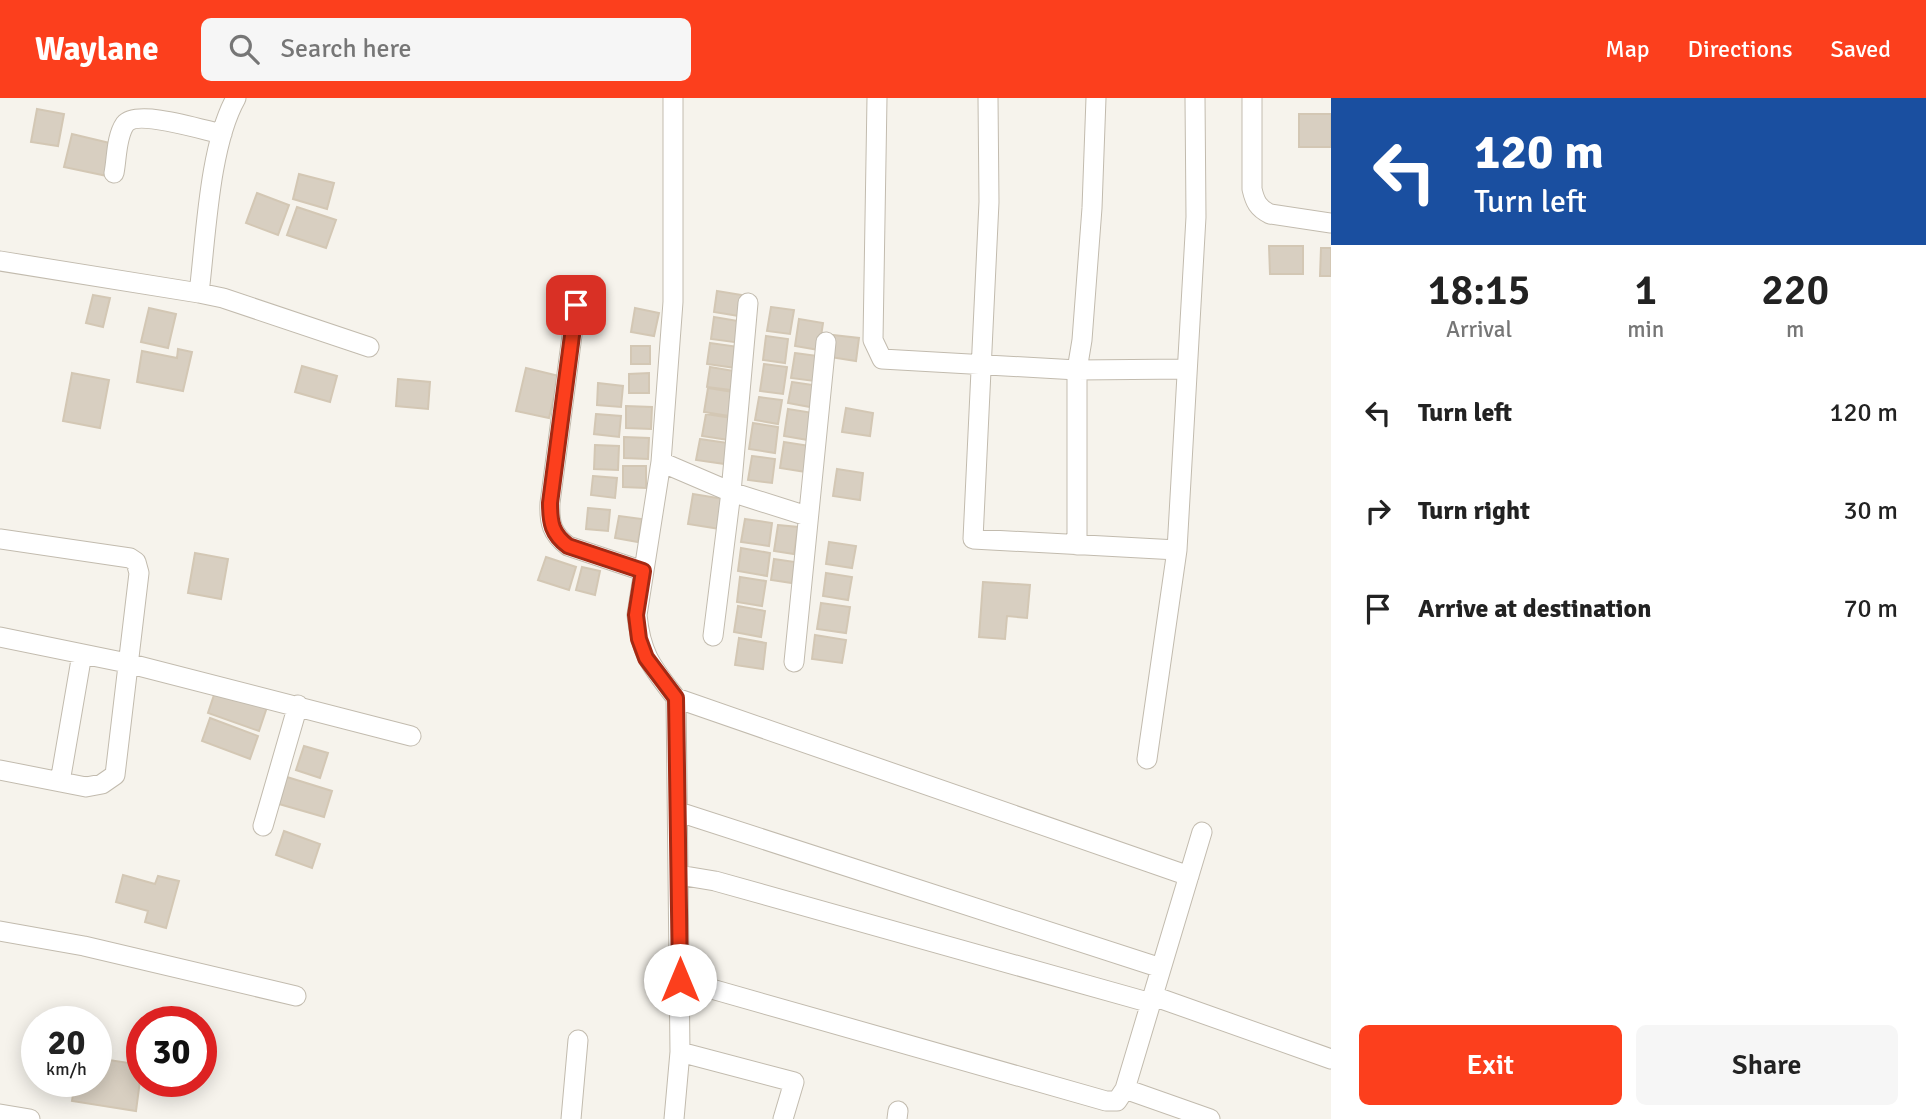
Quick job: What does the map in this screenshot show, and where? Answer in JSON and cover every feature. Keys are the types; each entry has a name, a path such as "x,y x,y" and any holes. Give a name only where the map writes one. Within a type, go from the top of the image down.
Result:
{"street":[{"path":"199,293 214,169 222,134 236,98"},
{"path":"673,98 673,302 661,463 636,615 639,639 646,658 676,698 1189,876"},
{"path":"877,98 873,340 882,359 1077,370 1187,369"},
{"path":"988,98 989,202 973,539 1177,550"},
{"path":"1077,545 1077,370 1082,340 1092,208 1096,98"},
{"path":"1147,759 1177,550 1196,217 1195,98"},
{"path":"1252,98 1252,189 1255,202 1261,210 1270,214 1331,223"},
{"path":"114,173 121,134 127,122 132,119 155,120 222,134"},
{"path":"0,261 199,293 369,347"},
{"path":"713,636 731,492 748,303"},
{"path":"576,305 550,503 551,528 568,546 643,571"},
{"path":"794,662 826,342"},
{"path":"661,463 731,492 807,516"},
{"path":"0,539 130,558 136,562 139,573 115,775 102,784 86,787 0,770"},
{"path":"0,637 127,663 411,736"},
{"path":"60,782 82,654"},
{"path":"674,1119 680,1052 676,698"},
{"path":"263,826 298,705"},
{"path":"678,812 1161,968"},
{"path":"680,980 1106,1101 1117,1101 1125,1089 1202,832"},
{"path":"679,875 715,881 1152,999 1331,1059"},
{"path":"0,931 84,946 296,996"},
{"path":"571,1119 578,1040"},
{"path":"680,1052 794,1082 783,1119"},
{"path":"1125,1089 1210,1119"},
{"path":"0,1114 30,1119"}],"building":[{"path":"37,109 64,114 58,146 31,142"},
{"path":"1299,114 1331,114 1331,147 1299,147"},
{"path":"72,134 114,144 107,176 64,167"},
{"path":"299,174 334,183 327,209 293,199"},
{"path":"257,193 289,205 278,235 246,223"},
{"path":"297,207 336,220 326,248 287,235"},
{"path":"1269,246 1303,246 1303,274 1270,274"},
{"path":"1321,248 1331,248 1331,276 1320,276"},
{"path":"717,291 748,296 745,317 714,312"},
{"path":"93,295 110,298 103,327 86,323"},
{"path":"771,307 794,310 790,334 767,331"},
{"path":"149,308 176,314 168,348 141,342"},
{"path":"635,308 659,313 654,336 631,332"},
{"path":"714,317 744,322 741,343 711,339"},
{"path":"799,319 823,323 819,350 795,346"},
{"path":"833,335 859,338 856,361 830,357"},
{"path":"766,336 788,339 785,363 763,360"},
{"path":"710,343 739,347 736,368 707,364"},
{"path":"631,346 650,346 650,364 631,364"},
{"path":"178,349 192,352 183,391 137,382 142,351 177,358"},
{"path":"795,353 818,356 814,381 791,378"},
{"path":"764,364 787,367 783,394 760,391"},
{"path":"302,366 337,376 330,402 295,392"},
{"path":"710,367 734,371 731,390 707,387"},
{"path":"526,368 559,376 549,418 516,411"},
{"path":"72,373 109,380 100,428 63,421"},
{"path":"649,373 649,393 629,393 629,374"},
{"path":"398,379 430,382 428,409 396,406"},
{"path":"792,382 813,385 810,407 788,403"},
{"path":"598,383 623,386 621,407 597,405"},
{"path":"708,388 733,392 729,416 704,412"},
{"path":"759,397 782,400 778,424 755,420"},
{"path":"626,406 652,407 651,429 626,428"},
{"path":"846,408 873,413 870,436 842,432"},
{"path":"788,409 813,413 808,440 784,436"},
{"path":"596,414 621,416 619,437 594,434"},
{"path":"706,414 732,418 729,440 702,436"},
{"path":"753,423 778,427 775,453 749,449"},
{"path":"624,437 649,438 648,459 624,458"},
{"path":"700,439 728,443 725,464 696,460"},
{"path":"784,442 810,446 806,472 780,468"},
{"path":"595,445 619,446 618,470 594,469"},
{"path":"752,456 775,459 772,483 748,480"},
{"path":"623,466 646,466 646,488 623,487"},
{"path":"837,469 863,473 860,500 833,496"},
{"path":"593,476 617,478 615,498 591,495"},
{"path":"693,494 724,499 720,529 688,524"},
{"path":"588,508 610,510 608,531 586,529"},
{"path":"619,516 642,519 638,542 615,538"},
{"path":"745,519 772,523 769,546 741,542"},
{"path":"778,525 798,527 794,554 774,551"},
{"path":"829,542 856,546 852,568 826,564"},
{"path":"741,548 770,553 767,576 738,571"},
{"path":"195,553 228,559 221,599 188,593"},
{"path":"546,557 576,567 569,590 538,580"},
{"path":"774,559 795,562 792,583 771,580"},
{"path":"582,567 600,571 595,595 576,590"},
{"path":"826,573 852,577 848,600 823,596"},
{"path":"740,577 766,581 762,606 737,602"},
{"path":"983,582 1030,585 1027,618 1007,616 1005,639 979,637"},
{"path":"821,603 850,607 846,633 817,629"},
{"path":"738,606 765,611 761,637 734,632"},
{"path":"815,635 846,640 842,663 812,659"},
{"path":"739,638 766,643 763,669 735,665"},
{"path":"217,686 268,704 259,731 208,713"},
{"path":"210,718 258,736 250,759 202,741"},
{"path":"304,746 328,753 320,778 296,770"},
{"path":"287,777 332,791 324,817 279,804"},
{"path":"284,831 320,844 312,868 276,855"},
{"path":"123,875 155,884 158,876 179,881 166,928 145,922 148,911 116,902"},
{"path":"112,1060 126,1063 126,1097 138,1097 136,1111 72,1101 73,1097 112,1097"}],"route":[{"path":"576,305 550,503 551,528 568,546 643,571 636,615 639,639 646,658 676,698 680,980"}]}
